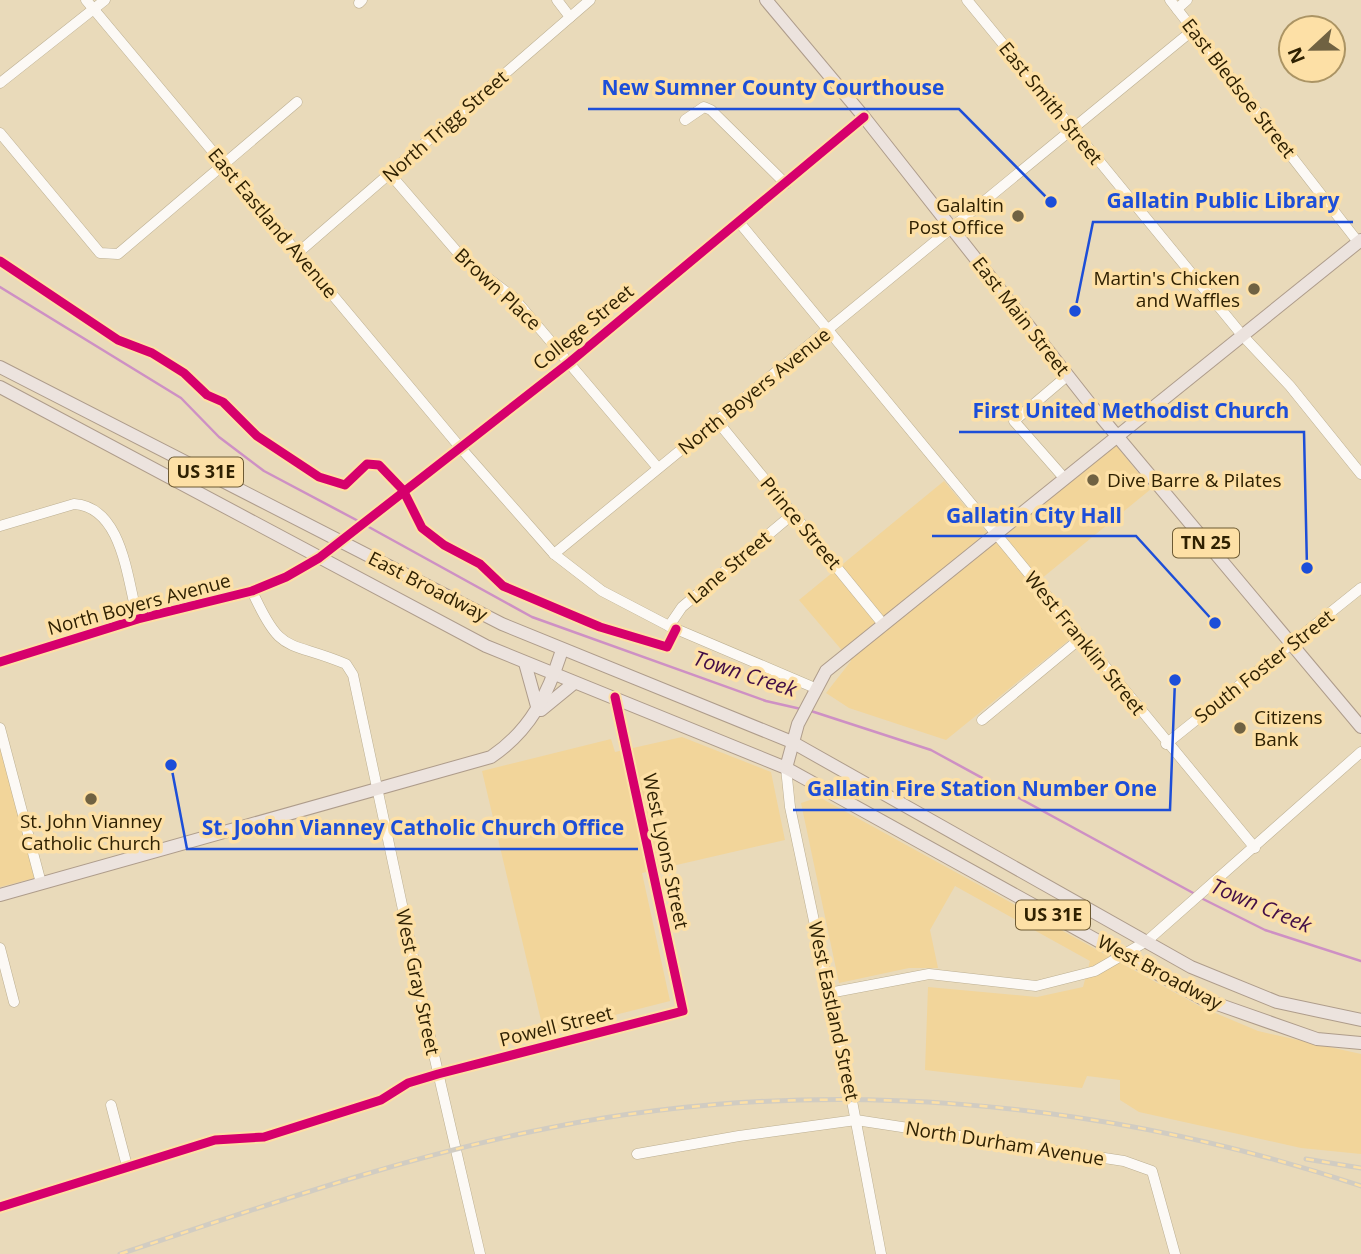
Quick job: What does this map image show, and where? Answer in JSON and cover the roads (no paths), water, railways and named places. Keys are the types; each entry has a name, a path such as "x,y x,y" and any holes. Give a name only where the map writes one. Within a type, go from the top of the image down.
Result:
{"main road":[{"name":"East Main Street","path":"765,0 951,225 1116,436"},
{"path":"786,768 798,724 812,693 826,671 1360,241"},
{"name":"East Broadway","path":"0,367 502,624 792,742"},
{"name":"East Broadway","path":"0,387 486,646 554,676 633,704 786,768"},
{"name":"TN 25","path":"1116,436 1361,727"},
{"path":"538,712 562,650"},
{"path":"525,663 538,712"},
{"path":"0,895 491,757 521,733 538,712 574,683"},
{"name":"West Broadway","path":"792,742 1147,941"},
{"name":"West Broadway","path":"786,768 1203,999 1317,1039 1361,1043"},
{"name":"US 31E","path":"1147,941 1191,967 1277,1002 1361,1020"},
{"path":"1329,1040 1331,1014"}],"street":[{"name":"East Eastland Avenue","path":"86,0 459,446 554,554 601,591 812,693"},
{"path":"0,83 105,0"},
{"path":"557,0 570,17"},
{"name":"North Trigg Street","path":"299,252 590,0"},
{"name":"East Smith Street","path":"967,0 1242,335 1290,386 1361,474"},
{"name":"East Bledsoe Street","path":"1170,0 1360,241"},
{"path":"1177,9 1187,0"},
{"name":"North Boyers Avenue","path":"554,554 830,330 951,225 1194,30"},
{"path":"0,133 100,253 111,256 118,254 225,166 297,102"},
{"path":"685,120 704,107 711,110 786,184"},
{"name":"College Street","path":"319,558 459,446 570,362 864,117"},
{"name":"Brown Place","path":"390,174 465,261 513,298 658,468"},
{"name":"West Franklin Street","path":"739,222 1166,744 1255,848"},
{"path":"1065,479 1014,421 1067,376"},
{"name":"Prince Street","path":"718,422 883,624"},
{"path":"0,526 74,505 86,505 99,512 114,529 138,619"},
{"name":"Lane Street","path":"669,626 682,607 794,513"},
{"name":"North Boyers Avenue","path":"0,662 138,619 252,591 286,577 319,558"},
{"name":"South Foster Street","path":"1166,744 1361,588"},
{"name":"West Gray Street","path":"252,591 269,629 287,645 346,664 353,676 438,1074 480,1254"},
{"path":"982,720 1081,638"},
{"name":"West Lyons Street","path":"615,697 683,1011"},
{"path":"0,728 41,883"},
{"path":"829,993 929,974 1036,986 1095,971 1126,956 1147,941 1361,752"},
{"name":"West Eastland Street","path":"786,768 790,807 856,1120 881,1254"},
{"path":"0,948 14,1002"},
{"name":"Powell Street","path":"0,1207 215,1140 264,1137 381,1100 408,1083 438,1074 683,1011"},
{"path":"111,1105 127,1166"},
{"name":"North Durham Avenue","path":"637,1154 739,1136 856,1120 1124,1161 1152,1171 1175,1254"}],"waterway":[{"name":"Town Creek","path":"0,287 181,398 219,437 264,471 362,523"},
{"name":"Town Creek","path":"367,526 532,617 766,701 801,709"},
{"name":"Town Creek","path":"811,711 931,750 1195,894"},
{"name":"Town Creek","path":"1201,898 1265,930 1361,961"}],"railway":[{"path":"120,1254 332,1184 494,1140 650,1111 753,1102 855,1100 958,1104 1061,1115 1163,1133 1263,1156 1361,1186"},
{"path":"1306,1159 1361,1168"}],"place":[{"name":"New Sumner County Courthouse","path":"1051,202"},
{"name":"Galaltin Post Office","path":"1018,216"},
{"name":"Martin's Chicken and Waffles","path":"1254,289"},
{"name":"Gallatin Public Library","path":"1075,311"},
{"name":"Dive Barre & Pilates","path":"1093,480"},
{"name":"First United Methodist Church","path":"1307,568"},
{"name":"Gallatin City Hall","path":"1215,623"},
{"name":"Gallatin Fire Station Number One","path":"1175,680"},
{"name":"Citizens Bank","path":"1240,728"},
{"name":"St. Joohn Vianney Catholic Church Office","path":"171,765"},
{"name":"St. John Vianney Catholic Church","path":"91,799"}]}
